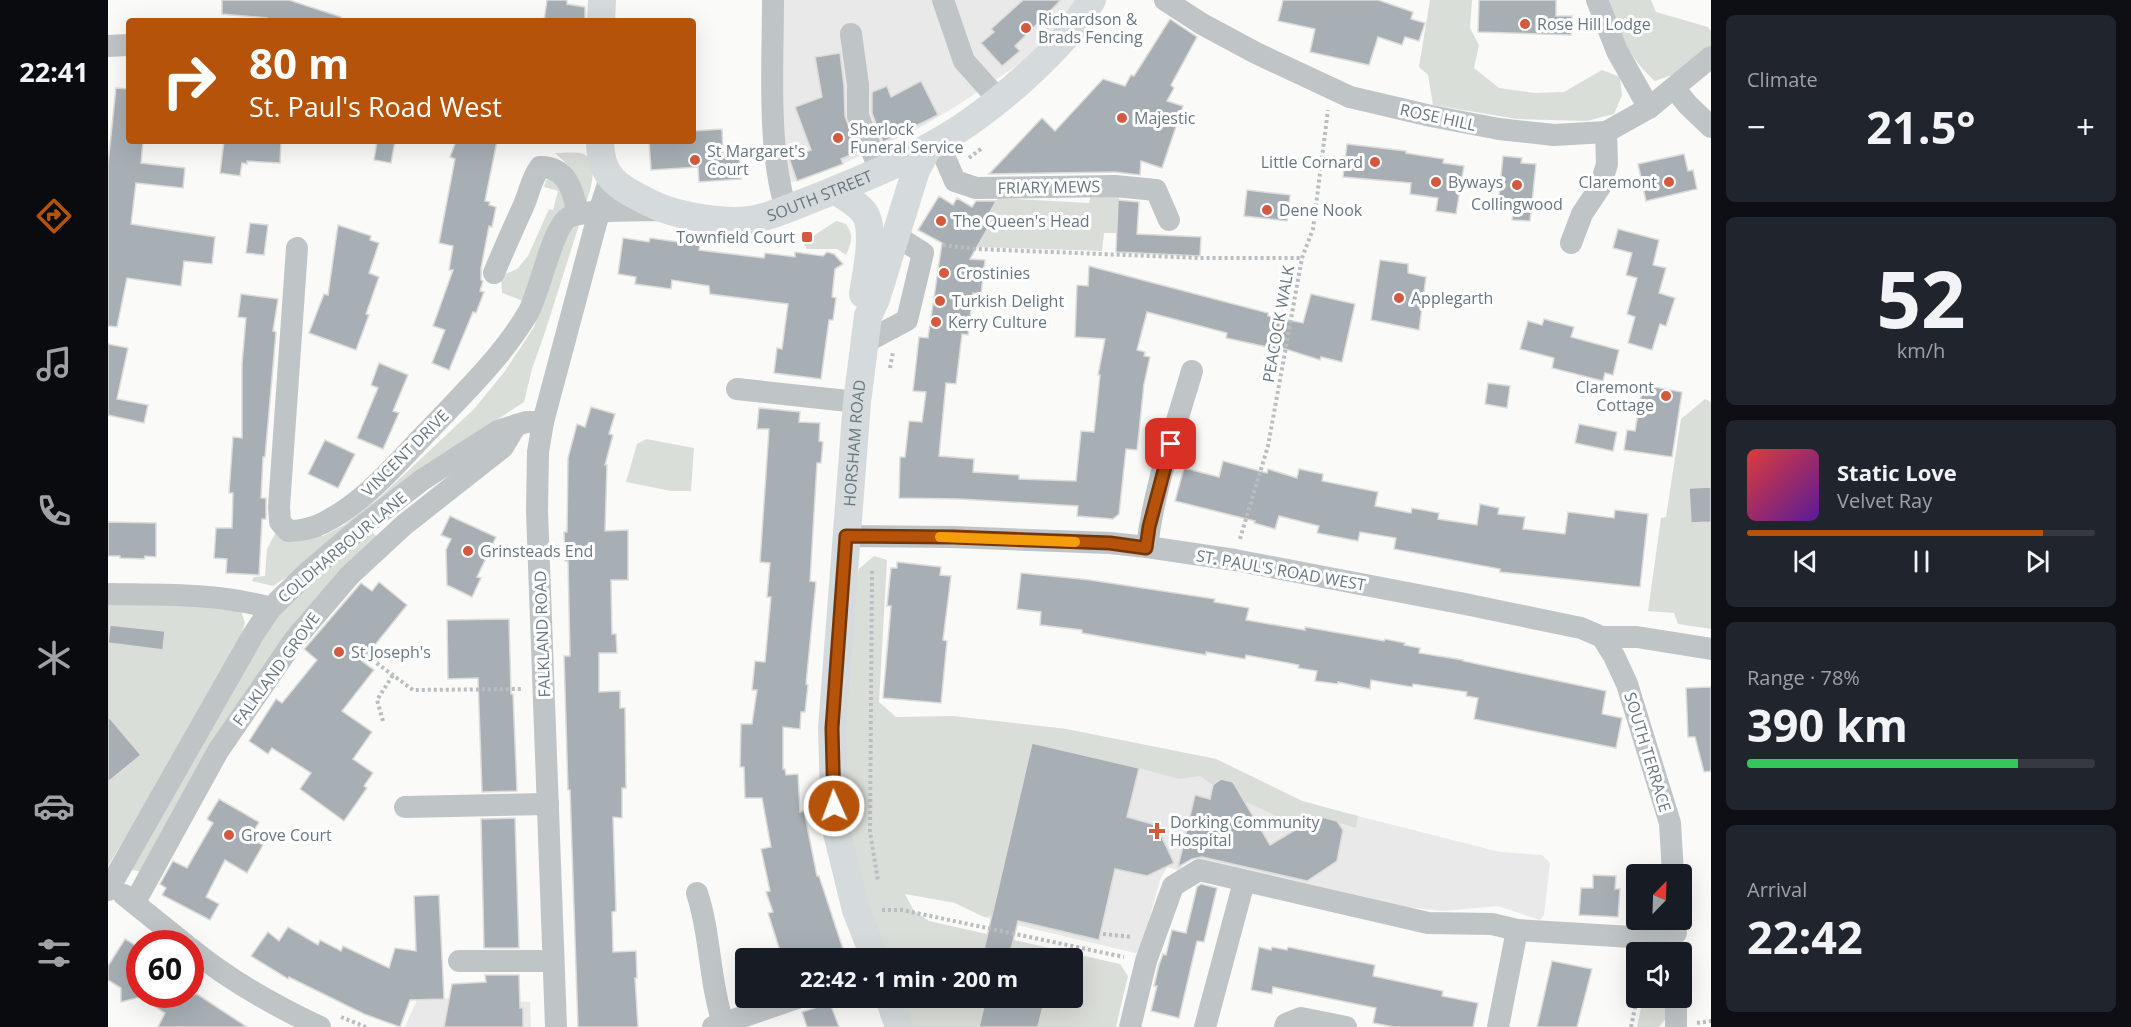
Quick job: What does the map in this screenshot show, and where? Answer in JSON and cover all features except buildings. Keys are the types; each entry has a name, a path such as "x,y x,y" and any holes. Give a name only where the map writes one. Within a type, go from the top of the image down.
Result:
{"main road":[{"path":"601,18 602,0"},
{"name":"SOUTH STREET","path":"610,178 628,194 663,210 716,220 755,219 786,209 879,171 936,144 979,116 1044,60 1070,32 1092,0"},
{"path":"600,144 600,151 610,178"},
{"name":"HORSHAM ROAD","path":"871,948 856,910 835,825 832,728 859,537 856,402 866,329 894,235 916,170 936,144"},
{"path":"835,190 863,210 870,222 863,297 866,329"},
{"path":"892,1008 899,1027"}],"street":[{"path":"773,0 773,116 778,184 786,209"},
{"path":"944,0 964,61 998,99"},
{"name":"ROSE HILL","path":"1165,0 1202,24 1256,53 1350,97 1499,129 1554,135 1606,132 1649,108 1711,57"},
{"path":"1597,0 1617,51 1649,108"},
{"path":"851,34 858,85 858,116 879,171"},
{"path":"108,46 126,45"},
{"path":"1674,88 1711,127"},
{"path":"1570,243 1582,214 1600,187 1607,164 1606,132"},
{"name":"FRIARY MEWS","path":"936,144 955,181 976,188 1116,186 1156,190 1169,220"},
{"path":"494,273 523,207 534,175 540,167 551,167 565,177 588,213"},
{"name":"FALKLAND ROAD","path":"556,1027 537,511 538,452 588,213 610,178"},
{"name":"SOUTH STREET","path":"588,213 663,210"},
{"name":"VINCENT DRIVE","path":"297,248 279,507 280,522 288,531 304,531 324,523 356,502 389,472 468,390 518,329 529,311 557,230 567,218 588,213"},
{"path":"866,329 907,320 923,253 894,235"},
{"path":"1146,548 1164,467 1192,370"},
{"path":"737,389 856,402"},
{"name":"COLDHARBOUR LANE","path":"109,888 253,635 271,608 307,573 360,528 422,480 498,431 526,422 543,422"},
{"name":"FALKLAND GROVE","path":"135,902 218,751 295,639 350,575 404,525 503,447 516,425"},
{"name":"ST. PAUL'S ROAD WEST","path":"859,537 953,537 1110,543 1235,560 1581,628 1602,637 1637,637 1711,649"},
{"path":"108,594 212,597 271,608"},
{"name":"SOUTH TERRACE","path":"1602,637 1627,684 1670,824 1672,864"},
{"path":"405,807 548,804"},
{"path":"1130,1027 1146,961 1173,886 1199,870 1415,921 1492,924 1517,930 1648,938 1675,935"},
{"path":"1205,1027 1244,882"},
{"path":"109,888 135,902 168,930"},
{"path":"697,893 704,915 718,1025 768,1008"},
{"path":"1498,1027 1517,930"},
{"path":"204,960 218,971 255,993 320,1027"},
{"path":"459,961 552,961"},
{"path":"1675,1027 1676,1008"},
{"path":"1285,1027 1286,1024 1302,1018 1346,1027"}],"path":[{"name":"PEACOCK WALK","path":"1235,560 1272,424 1302,258 1313,229 1331,89"},
{"path":"923,253 930,245 941,245 976,249 1200,258 1293,256 1302,258"},
{"path":"859,537 870,550 872,579 870,831 879,887"},
{"path":"367,656 413,690 525,689"},
{"path":"383,721 377,700 393,675"},
{"path":"880,899 885,920"},
{"path":"882,910 902,910 1146,961"},
{"path":"1631,1027 1634,1008"}],"shaded area":[{"path":"765,0 1079,0 1052,42 955,107 919,128 843,164 797,181 771,187"},
{"path":"1430,0 1472,0 1470,28 1479,45 1474,68 1499,88 1535,93 1564,92 1602,70 1620,77 1622,95 1614,114 1587,121 1517,119 1433,105 1428,75 1419,67"},
{"path":"1605,0 1651,0 1656,12 1708,27 1711,31 1711,47 1672,75 1655,81 1631,53"},
{"path":"555,153 580,153 591,161 593,176 585,206 569,166"},
{"path":"554,178 572,209 526,302 502,293 501,276 517,269 528,256 549,209 553,210 558,191 544,187 546,180"},
{"path":"1119,193 1117,233 1104,233 1102,251 977,247 988,229 983,225 998,198 1089,203 1091,194"},
{"path":"836,221 846,224 850,232 851,243 846,255 837,249 807,249 803,243"},
{"path":"579,225 532,369 524,402 449,451 296,571 273,586 252,581 254,577 265,576 267,549 277,530 314,530 323,536 344,525 380,497 474,409 505,371 534,327 563,234"},
{"path":"1705,399 1711,402 1711,629 1678,624 1674,613 1648,611 1661,518 1666,517 1681,419"},
{"path":"646,439 694,448 691,491 671,491 626,482 637,444"},
{"path":"371,532 393,548 340,570 143,872 133,870 129,863 278,610"},
{"path":"874,556 887,560 879,702 896,717 952,716 1066,729 1216,759 1302,801 1358,816 1356,828 1318,816 1300,827 1244,801 1232,782 1221,779 1213,785 1200,776 1179,779 1139,768 992,915 984,917 955,903 905,894 914,911 929,921 1049,948 879,948 843,816 841,750 855,589 859,569"},
{"path":"108,603 212,605 241,611 245,623 237,645 201,711 108,866"},
{"name":"Dorking Community Hospital","path":"952,716 1066,729 1216,759 1302,801 1500,852 1542,855 1550,863 1544,915 1540,920 1498,906 1443,911 1404,907 1197,860 1185,855 1181,871 1167,867 1160,880 1141,949 1135,953 984,917 955,903"},
{"path":"1083,956 1120,964 1128,976 1116,1027 905,1027 898,1008 1083,1008"},
{"path":"466,998 530,1002 531,1027 405,1027 417,1000"},
{"path":"1641,1008 1668,1008 1668,1016 1659,1027 1637,1027"}],"slow traffic":[{"path":"940,537 1075,542"}],"place":[{"name":"Rose Hill Lodge","path":"1525,24"},
{"name":"Richardson & Brads Fencing","path":"1026,28"},
{"name":"Majestic","path":"1122,118"},
{"name":"Sherlock Funeral Service","path":"838,138"},
{"name":"St Margaret's Court","path":"695,160"},
{"name":"Little Cornard","path":"1375,162"},
{"name":"Byways","path":"1436,182"},
{"name":"Claremont","path":"1669,182"},
{"name":"Collingwood","path":"1517,185"},
{"name":"Dene Nook","path":"1267,210"},
{"name":"The Queen's Head","path":"941,221"},
{"name":"Townfield Court","path":"807,237"},
{"name":"Crostinies","path":"944,273"},
{"name":"Applegarth","path":"1399,298"},
{"name":"Turkish Delight","path":"940,301"},
{"name":"Kerry Culture","path":"936,322"},
{"name":"Claremont Cottage","path":"1666,396"},
{"name":"Grinsteads End","path":"468,551"},
{"name":"St Joseph's","path":"339,652"},
{"name":"Dorking Community Hospital","path":"1157,831"},
{"name":"Grove Court","path":"229,835"}],"route":[{"path":"834,806 832,728 846,536 953,537 1110,543 1146,548 1149,527 1171,444"}]}
